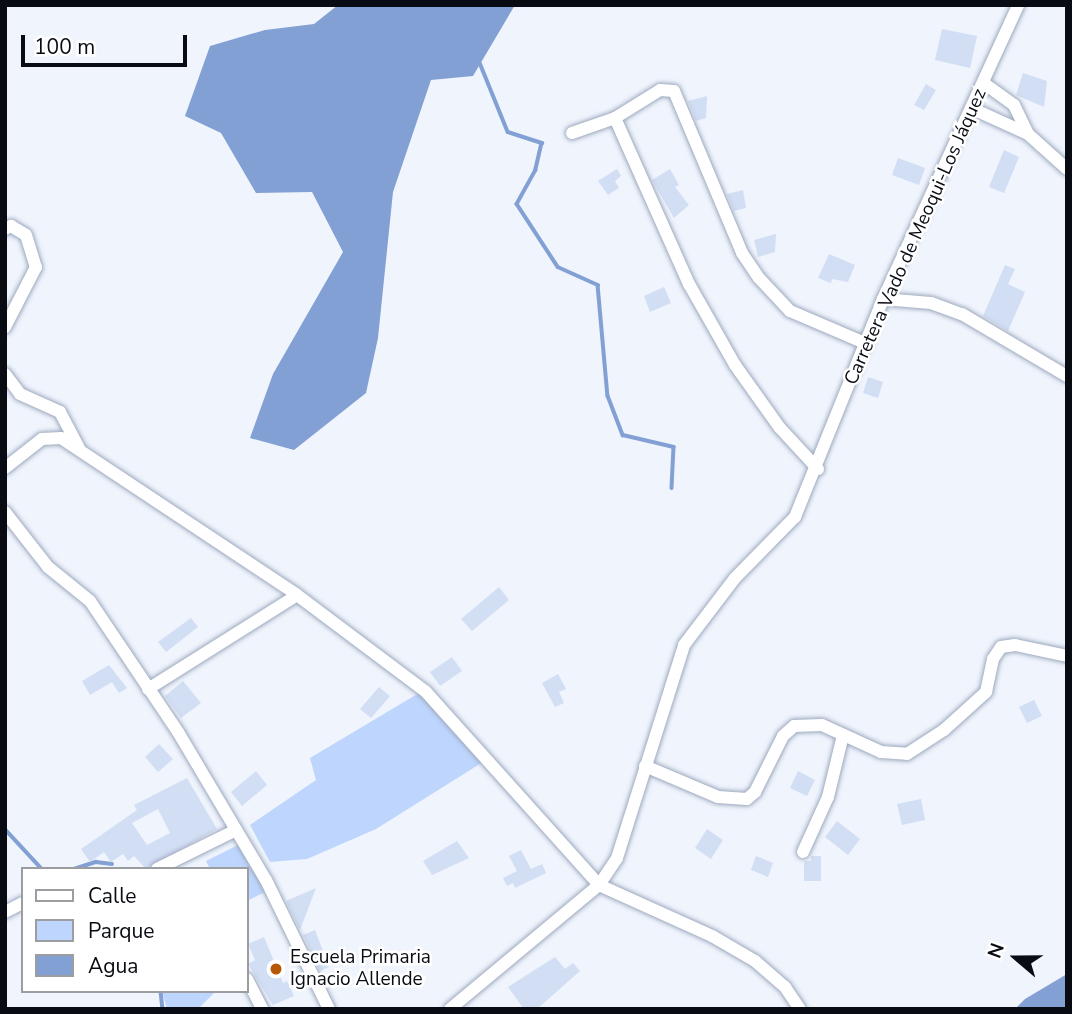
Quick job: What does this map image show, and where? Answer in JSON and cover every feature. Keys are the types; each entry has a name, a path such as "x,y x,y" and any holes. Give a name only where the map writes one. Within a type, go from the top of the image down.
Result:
{"street":[{"name":"Carretera Vado de Meoqui-Los Jáquez","path":"450,1009 598,885 620,851 684,645 735,578 795,517 818,469 883,299 985,84 1018,5"},
{"path":"985,84 1014,105 1028,134"},
{"path":"572,133 615,118 660,90 674,91 742,253 759,278 790,311 865,343"},
{"path":"973,110 1028,134 1067,169"},
{"path":"615,118 689,284 735,365 780,428 818,469"},
{"path":"5,229 12,226 26,234 36,267 5,327"},
{"path":"883,299 931,303 962,314 1067,376"},
{"path":"5,374 20,394 60,412 79,449"},
{"path":"5,468 50,436 79,449 297,595 426,692 598,885 712,936 755,961 785,987 800,1009"},
{"path":"5,512 48,567 90,601 148,689 236,830 329,1009"},
{"path":"148,689 297,595"},
{"path":"645,766 736,801 755,792 783,736 794,726 822,726 881,752 907,754 944,730 986,692 1001,647 1015,645 1067,656"},
{"path":"803,852 825,806 843,736"},
{"path":"161,867 236,830"},
{"path":"185,856 190,867"},
{"path":"5,912 21,904"},
{"path":"248,981 262,1009"}],"green space":[{"path":"419,693 483,762 376,829 307,859 270,862 250,825 316,780 310,758"},
{"path":"240,844 265,892 248,900 248,867 209,867 206,861"},
{"path":"163,993 214,993 198,1009 167,1009"}],"water":[{"path":"338,5 515,5 473,76 431,80 393,192 378,338 366,393 294,450 250,438 273,374 343,252 312,192 256,193 221,133 185,116 210,46 265,30 314,24"},
{"path":"1067,974 1067,1009 1015,1009 1025,999"}],"building":[{"path":"942,29 977,36 970,68 935,60"},
{"path":"1023,73 1047,81 1044,107 1016,95"},
{"path":"926,84 936,90 924,110 914,105"},
{"path":"707,96 706,118 696,121 688,101"},
{"path":"1004,150 1019,157 1004,193 989,187"},
{"path":"898,158 925,168 919,185 892,175"},
{"path":"617,169 621,176 615,181 619,188 608,195 598,181"},
{"path":"670,169 679,185 675,187 689,205 674,218 652,180"},
{"path":"743,190 746,208 734,211 727,194"},
{"path":"776,234 775,252 758,257 754,240"},
{"path":"829,254 855,265 848,282 832,279 831,283 818,278"},
{"path":"1005,265 1015,269 1008,284 1025,292 1008,331 983,316"},
{"path":"664,287 671,303 650,312 644,296"},
{"path":"868,377 883,382 878,398 863,393"},
{"path":"499,587 509,600 472,631 461,619"},
{"path":"191,618 198,627 166,652 158,642"},
{"path":"452,657 462,671 440,686 430,672"},
{"path":"109,665 127,688 119,693 112,682 90,695 82,681"},
{"path":"558,674 566,689 559,692 564,703 555,707 542,683"},
{"path":"183,681 201,703 181,718 165,696"},
{"path":"379,687 390,696 371,718 360,709"},
{"path":"1034,700 1042,716 1027,723 1019,707"},
{"path":"159,744 173,759 158,772 145,757"},
{"path":"256,771 267,785 242,806 231,792"},
{"path":"798,771 815,780 807,796 790,788"},
{"path":"187,778 217,829 150,867 144,867 134,856 128,861 123,854 111,862 104,852 90,862 81,849 137,810 134,805","holes":["158,809 170,833 147,845 132,823"]},
{"path":"921,799 925,820 902,825 897,804"},
{"path":"837,821 860,839 848,855 825,837"},
{"path":"707,829 723,840 711,859 695,848"},
{"path":"457,841 469,858 432,875 423,861"},
{"path":"521,850 531,869 542,864 546,873 515,888 513,883 507,886 503,878 517,871 509,856"},
{"path":"756,856 773,863 768,877 751,870"},
{"path":"811,856 821,856 821,881 804,881 804,861 811,861"},
{"path":"316,888 300,930 286,901"},
{"path":"315,930 329,967 320,971 303,935"},
{"path":"264,937 283,983 287,981 294,996 273,1005 248,964 255,960 248,944"},
{"path":"555,957 565,969 573,963 580,971 537,1009 524,1009 508,987"}],"waterway":[{"path":"480,63 508,132 542,143 536,170 517,204 558,267 598,285 608,396 623,435 674,447 672,488"},
{"path":"5,829 40,867"},
{"path":"80,867 96,862 112,864"},
{"path":"161,993 163,1009"}],"place":[{"name":"Escuela Primaria Ignacio Allende","path":"276,969"}]}
